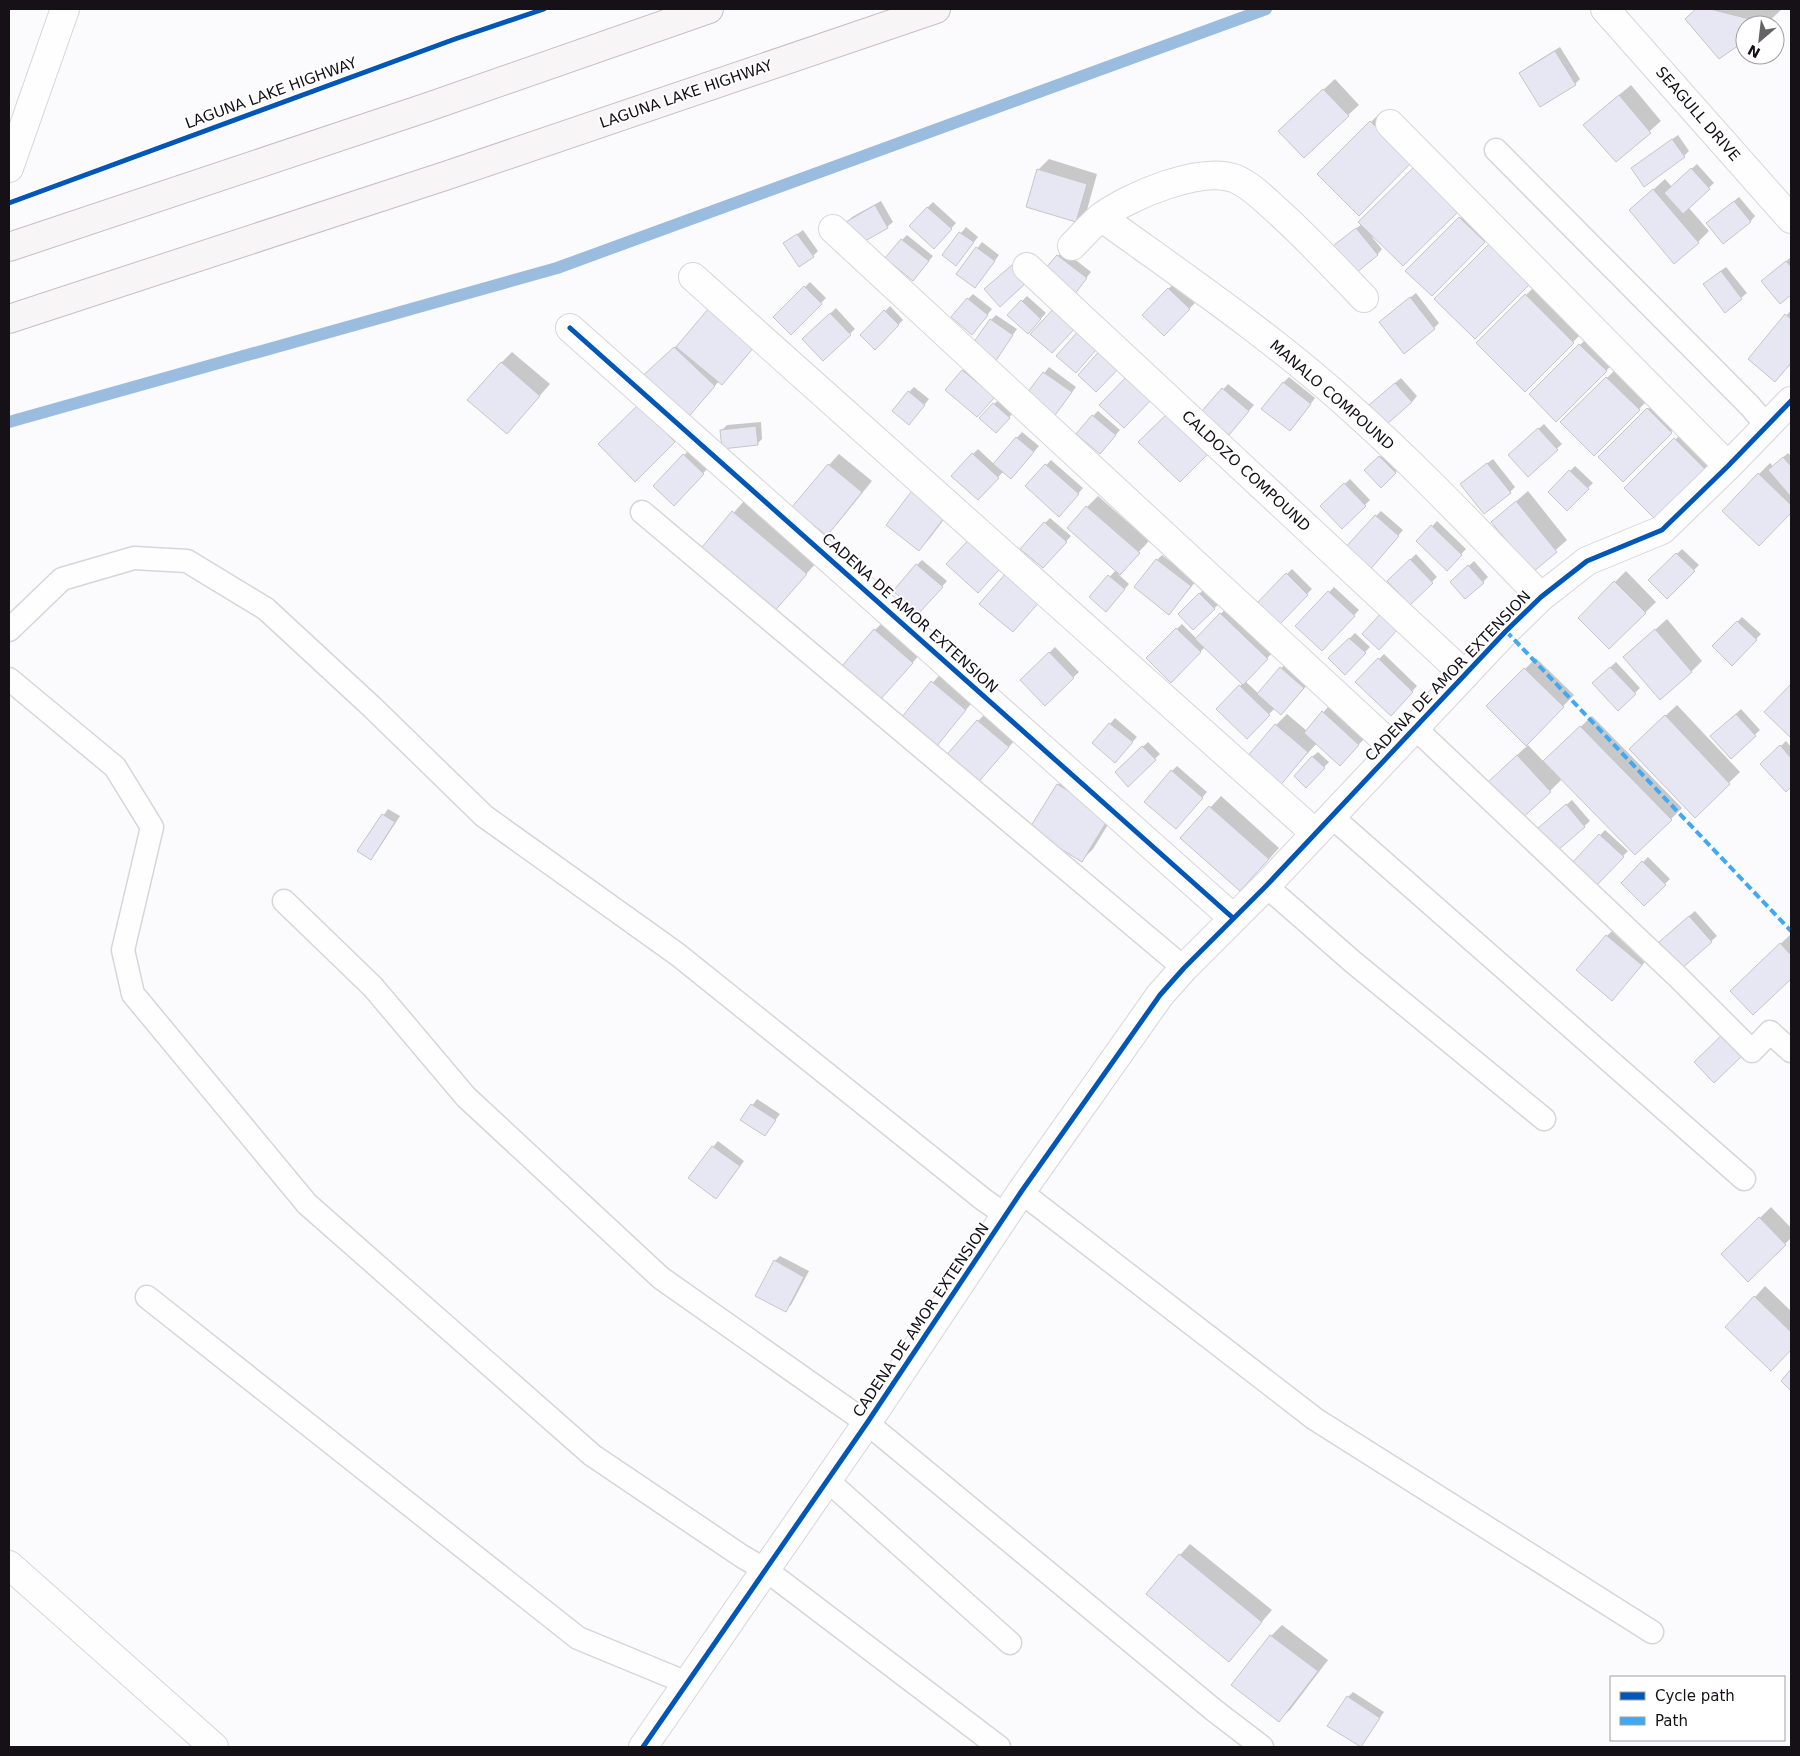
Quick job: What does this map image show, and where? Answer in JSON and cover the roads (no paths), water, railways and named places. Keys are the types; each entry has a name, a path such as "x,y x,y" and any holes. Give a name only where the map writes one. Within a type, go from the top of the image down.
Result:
{"main road":[{"path":"9,247 428,107 709,9"},
{"name":"LAGUNA LAKE HIGHWAY","path":"9,319 460,171 936,9"}],"street":[{"path":"10,164 65,9"},
{"name":"SEAGULL DRIVE","path":"1605,9 1791,219"},
{"path":"1390,124 1728,466"},
{"path":"1072,246 1101,217 1129,200 1168,184 1198,177 1218,176 1236,179 1257,192 1288,220 1364,298"},
{"name":"MANALO COMPOUND","path":"1101,217 1222,304 1295,360 1352,409 1472,524 1541,597"},
{"path":"832,229 1394,749"},
{"name":"CALDOZO COMPOUND","path":"1027,267 1465,675"},
{"path":"693,277 1323,824"},
{"name":"CADENA DE AMOR EXTENSION","path":"570,328 1233,918"},
{"name":"CADENA DE AMOR EXTENSION","path":"643,1747 867,1423 1021,1192 1160,995 1184,968 1266,886 1506,631 1541,597 1587,561 1662,530 1728,466 1791,400"},
{"path":"9,1565 214,1747"}],"lane":[{"path":"1496,150 1750,406 1767,426"},
{"path":"642,512 1184,968"},
{"path":"9,630 62,579 134,558 187,561 266,610 372,707 484,816 677,954 976,1194 1006,1215"},
{"path":"9,679 115,767 152,827 123,950 133,994 307,1204 592,1455 743,1557 766,1570 998,1747"},
{"path":"1414,728 1678,977 1752,1051 1770,1032 1791,1051"},
{"path":"1323,824 1744,1179"},
{"path":"1266,886 1353,962 1544,1118"},
{"path":"284,901 374,987 466,1097 661,1278 867,1423 1215,1711 1262,1747"},
{"path":"1021,1192 1315,1419 1652,1632"},
{"path":"147,1297 578,1638 687,1683"},
{"path":"828,1480 1010,1643"}],"waterway":[{"path":"9,422 557,268 1266,9"}]}
